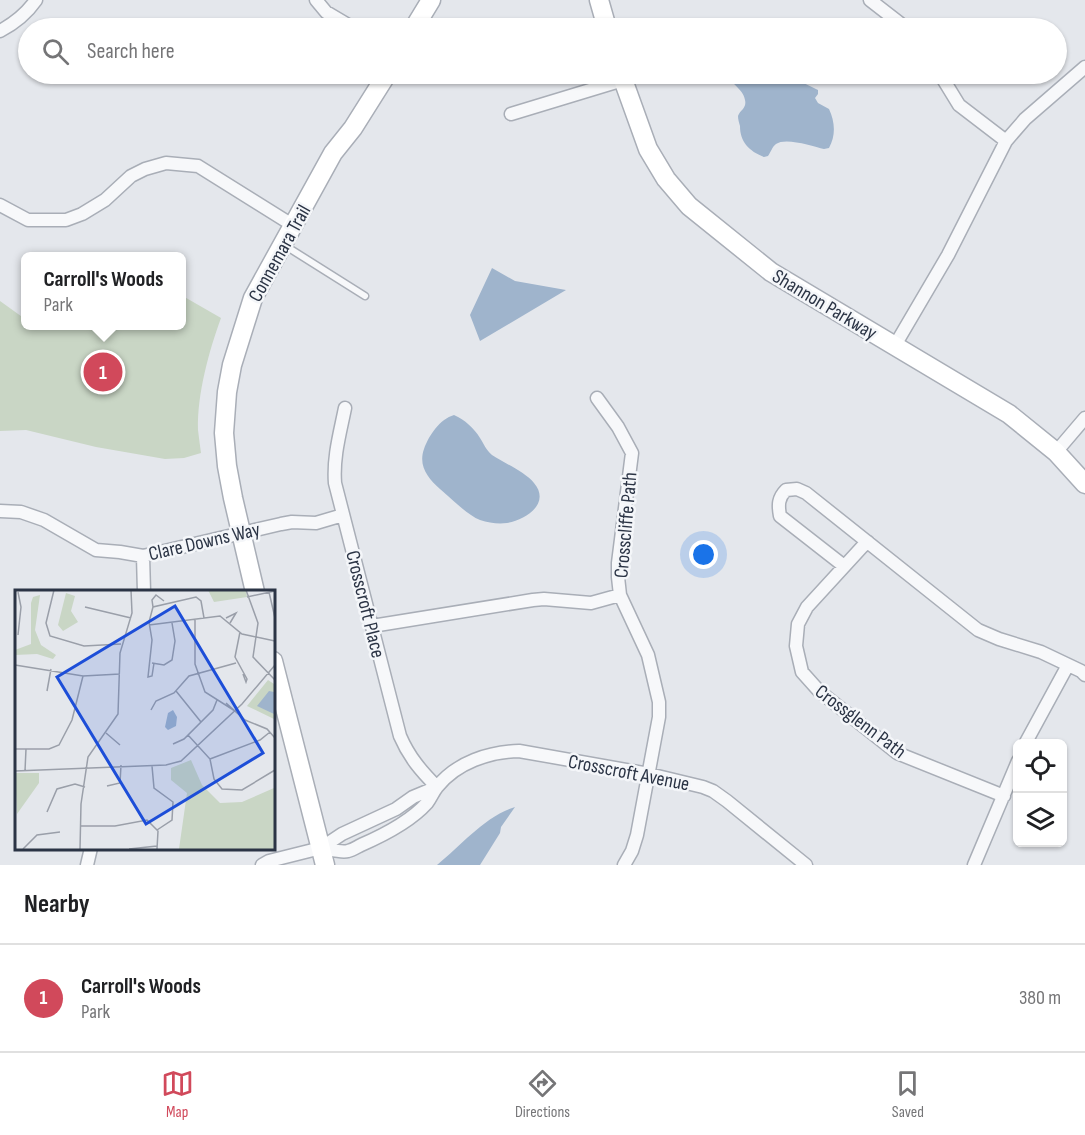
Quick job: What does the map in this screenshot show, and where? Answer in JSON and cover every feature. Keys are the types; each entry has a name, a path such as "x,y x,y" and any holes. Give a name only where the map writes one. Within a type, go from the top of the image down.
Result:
{"street":[{"path":"20,18 36,0"},
{"path":"316,0 326,12 336,18"},
{"path":"420,18 431,0"},
{"path":"599,0 605,18"},
{"path":"870,0 893,18"},
{"path":"0,31 18,20"},
{"path":"1067,83 1085,67"},
{"name":"Connemara Trail","path":"254,590 227,466 224,433 227,392 232,365 253,298 333,153 353,128 381,84"},
{"path":"511,114 601,84"},
{"name":"Shannon Parkway","path":"625,84 648,149 666,179 689,206 771,272 1009,414 1056,452 1085,484"},
{"path":"946,84 959,105 1006,141"},
{"path":"894,346 948,255 1006,141 1025,119 1065,84"},
{"path":"0,206 28,220 66,220 82,214 105,200 131,176 145,169 175,163 198,166 294,226"},
{"name":"Crosscliffe Path","path":"597,398 618,427 632,453 618,577 620,595 648,655 659,702 659,717 635,842 624,865"},
{"name":"Crosscroft Place","path":"345,408 334,466 335,483 400,736 407,752 437,787"},
{"path":"1056,452 1085,418"},
{"path":"844,566 780,516 778,505 786,490 797,489 806,493 978,630 1041,652 1085,675"},
{"name":"Clare Downs Way","path":"0,511 21,512 44,520 96,550 143,556 240,532 292,522 316,523 343,515"},
{"name":"Crossglenn Path","path":"868,542 807,608 798,624 796,646 802,672 819,691 897,753 1004,796"},
{"path":"143,556 144,590"},
{"path":"372,626 533,600 591,603 620,595"},
{"path":"262,865 269,861 323,857 274,665"},
{"path":"1028,739 1068,665"},
{"name":"Crosscroft Avenue","path":"323,857 347,851 399,825 428,802 437,787 468,763 485,755 519,751 649,774 703,787 713,791 806,865"},
{"path":"974,865 1013,772"},
{"name":"Crosscroft Avenue","path":"323,857 342,834 396,809 413,796 437,787"},
{"path":"87,865 91,850"}],"lane":[{"path":"284,244 365,296"}],"green space":[{"path":"186,298 221,318 208,358 199,402 198,430 201,453 184,458 165,459 96,447 26,430 0,431 0,301 21,316 21,330 186,330"}],"water":[{"path":"734,84 806,84 818,90 815,98 818,103 829,109 833,119 834,133 829,148 786,141 776,144 768,156 764,157 754,152 746,145 740,132 738,116 745,105 745,100"},
{"path":"492,268 515,281 566,290 480,341 470,315"},
{"path":"454,415 462,419 478,434 492,455 520,471 534,483 540,497 538,504 528,514 507,523 480,520 459,506 428,476 422,461 426,444 440,424"},
{"path":"515,807 480,865 437,865 483,824"}],"place":[{"name":"Carroll's Woods","path":"103,372"}]}
